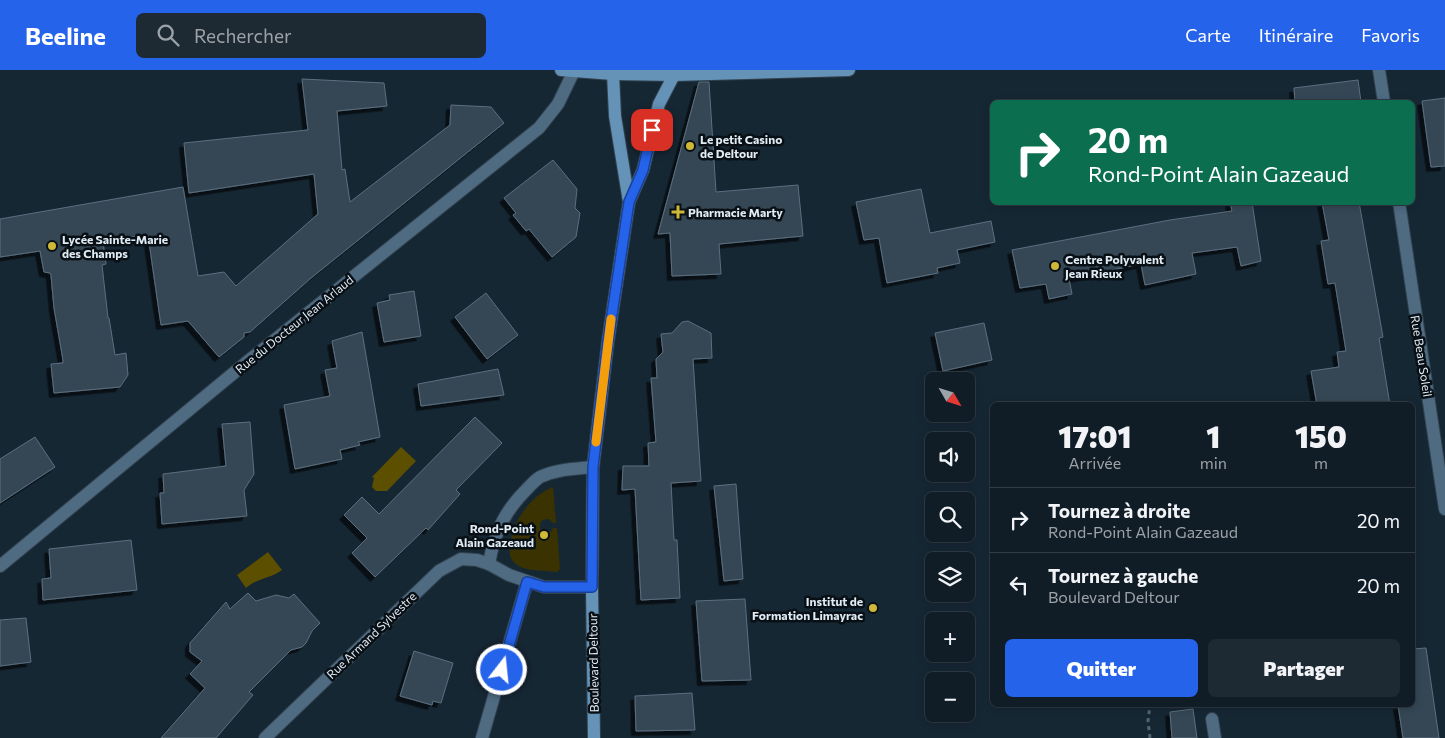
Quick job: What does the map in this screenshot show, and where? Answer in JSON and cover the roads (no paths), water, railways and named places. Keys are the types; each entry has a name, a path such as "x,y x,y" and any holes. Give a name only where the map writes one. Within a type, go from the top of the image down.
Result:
{"street":[{"path":"561,70 613,74 840,70"},
{"path":"1379,70 1384,100"},
{"name":"Rue du Docteur Jean Arlaud","path":"0,566 247,362 539,128 558,104 574,71"},
{"name":"Boulevard Deltour","path":"594,738 593,467 608,341 629,202 643,170 659,104 675,72"},
{"name":"Boulevard Deltour","path":"613,74 615,116 629,202"},
{"name":"Rue Beau Soleil","path":"1399,205 1445,509"},
{"path":"592,587 544,587 509,575 489,564 492,546 501,522 520,496 539,478 560,470 593,467"},
{"name":"Rue Armand Sylvestre","path":"265,738 439,571 461,559 477,560 489,564"},
{"path":"482,738 527,582"},
{"path":"1212,719 1215,738"}],"place":[{"name":"Le petit Casino de Deltour","path":"690,146"},
{"name":"Pharmacie Marty","path":"678,212"},
{"name":"Lycée Sainte-Marie des Champs","path":"52,246"},
{"name":"Centre Polyvalent Jean Rieux","path":"1055,266"},
{"name":"Rond-Point Alain Gazeaud","path":"544,535"},
{"name":"Institut de Formation Limayrac","path":"873,608"}]}
